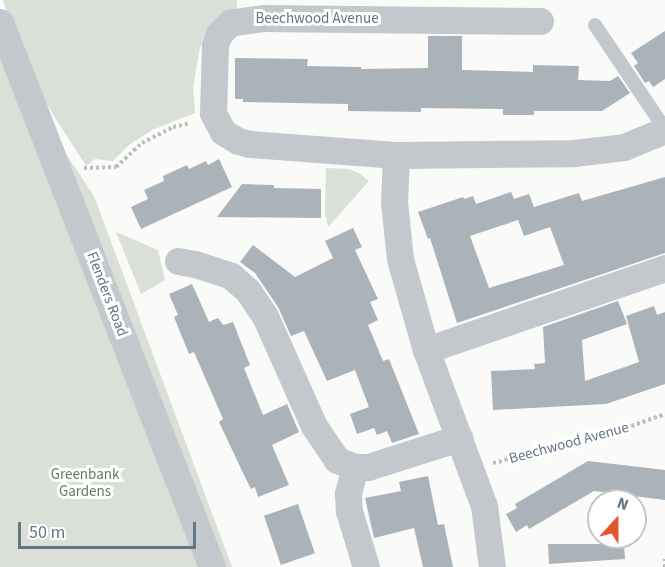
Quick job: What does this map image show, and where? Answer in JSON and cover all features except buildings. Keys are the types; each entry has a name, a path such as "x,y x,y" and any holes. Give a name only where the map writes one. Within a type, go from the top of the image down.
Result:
{"street":[{"name":"Beechwood Avenue","path":"213,113 215,45 219,34 230,23 264,18 500,31 540,21"},
{"name":"Flenders Road","path":"0,22 212,567"},
{"path":"213,113 223,132 238,141 396,155 574,153 624,147 665,129"},
{"path":"396,155 393,202 400,258 426,350 484,506 492,567"},
{"path":"191,256 231,276 248,291 265,316 325,446 337,460 355,467 368,467 459,438"},
{"path":"426,350 663,274"},
{"path":"355,467 348,494 349,511 366,567"}],"lane":[{"path":"595,25 665,129"}],"path":[{"path":"84,168 116,167 142,142 173,127 213,113"},
{"name":"Beechwood Avenue","path":"472,470 603,436 665,414"},
{"path":"665,559 665,567"}],"green space":[{"path":"3,0 237,0 237,10 204,36 193,88 195,113 152,130 129,145 113,161 95,159 86,166 30,78"},
{"name":"Greenbank Gardens","path":"0,49 208,567 0,567"},
{"path":"56,139 94,196 232,567 218,567"},
{"path":"326,168 349,169 369,181 328,227 325,212"},
{"path":"116,232 158,250 165,280 141,294"}]}
